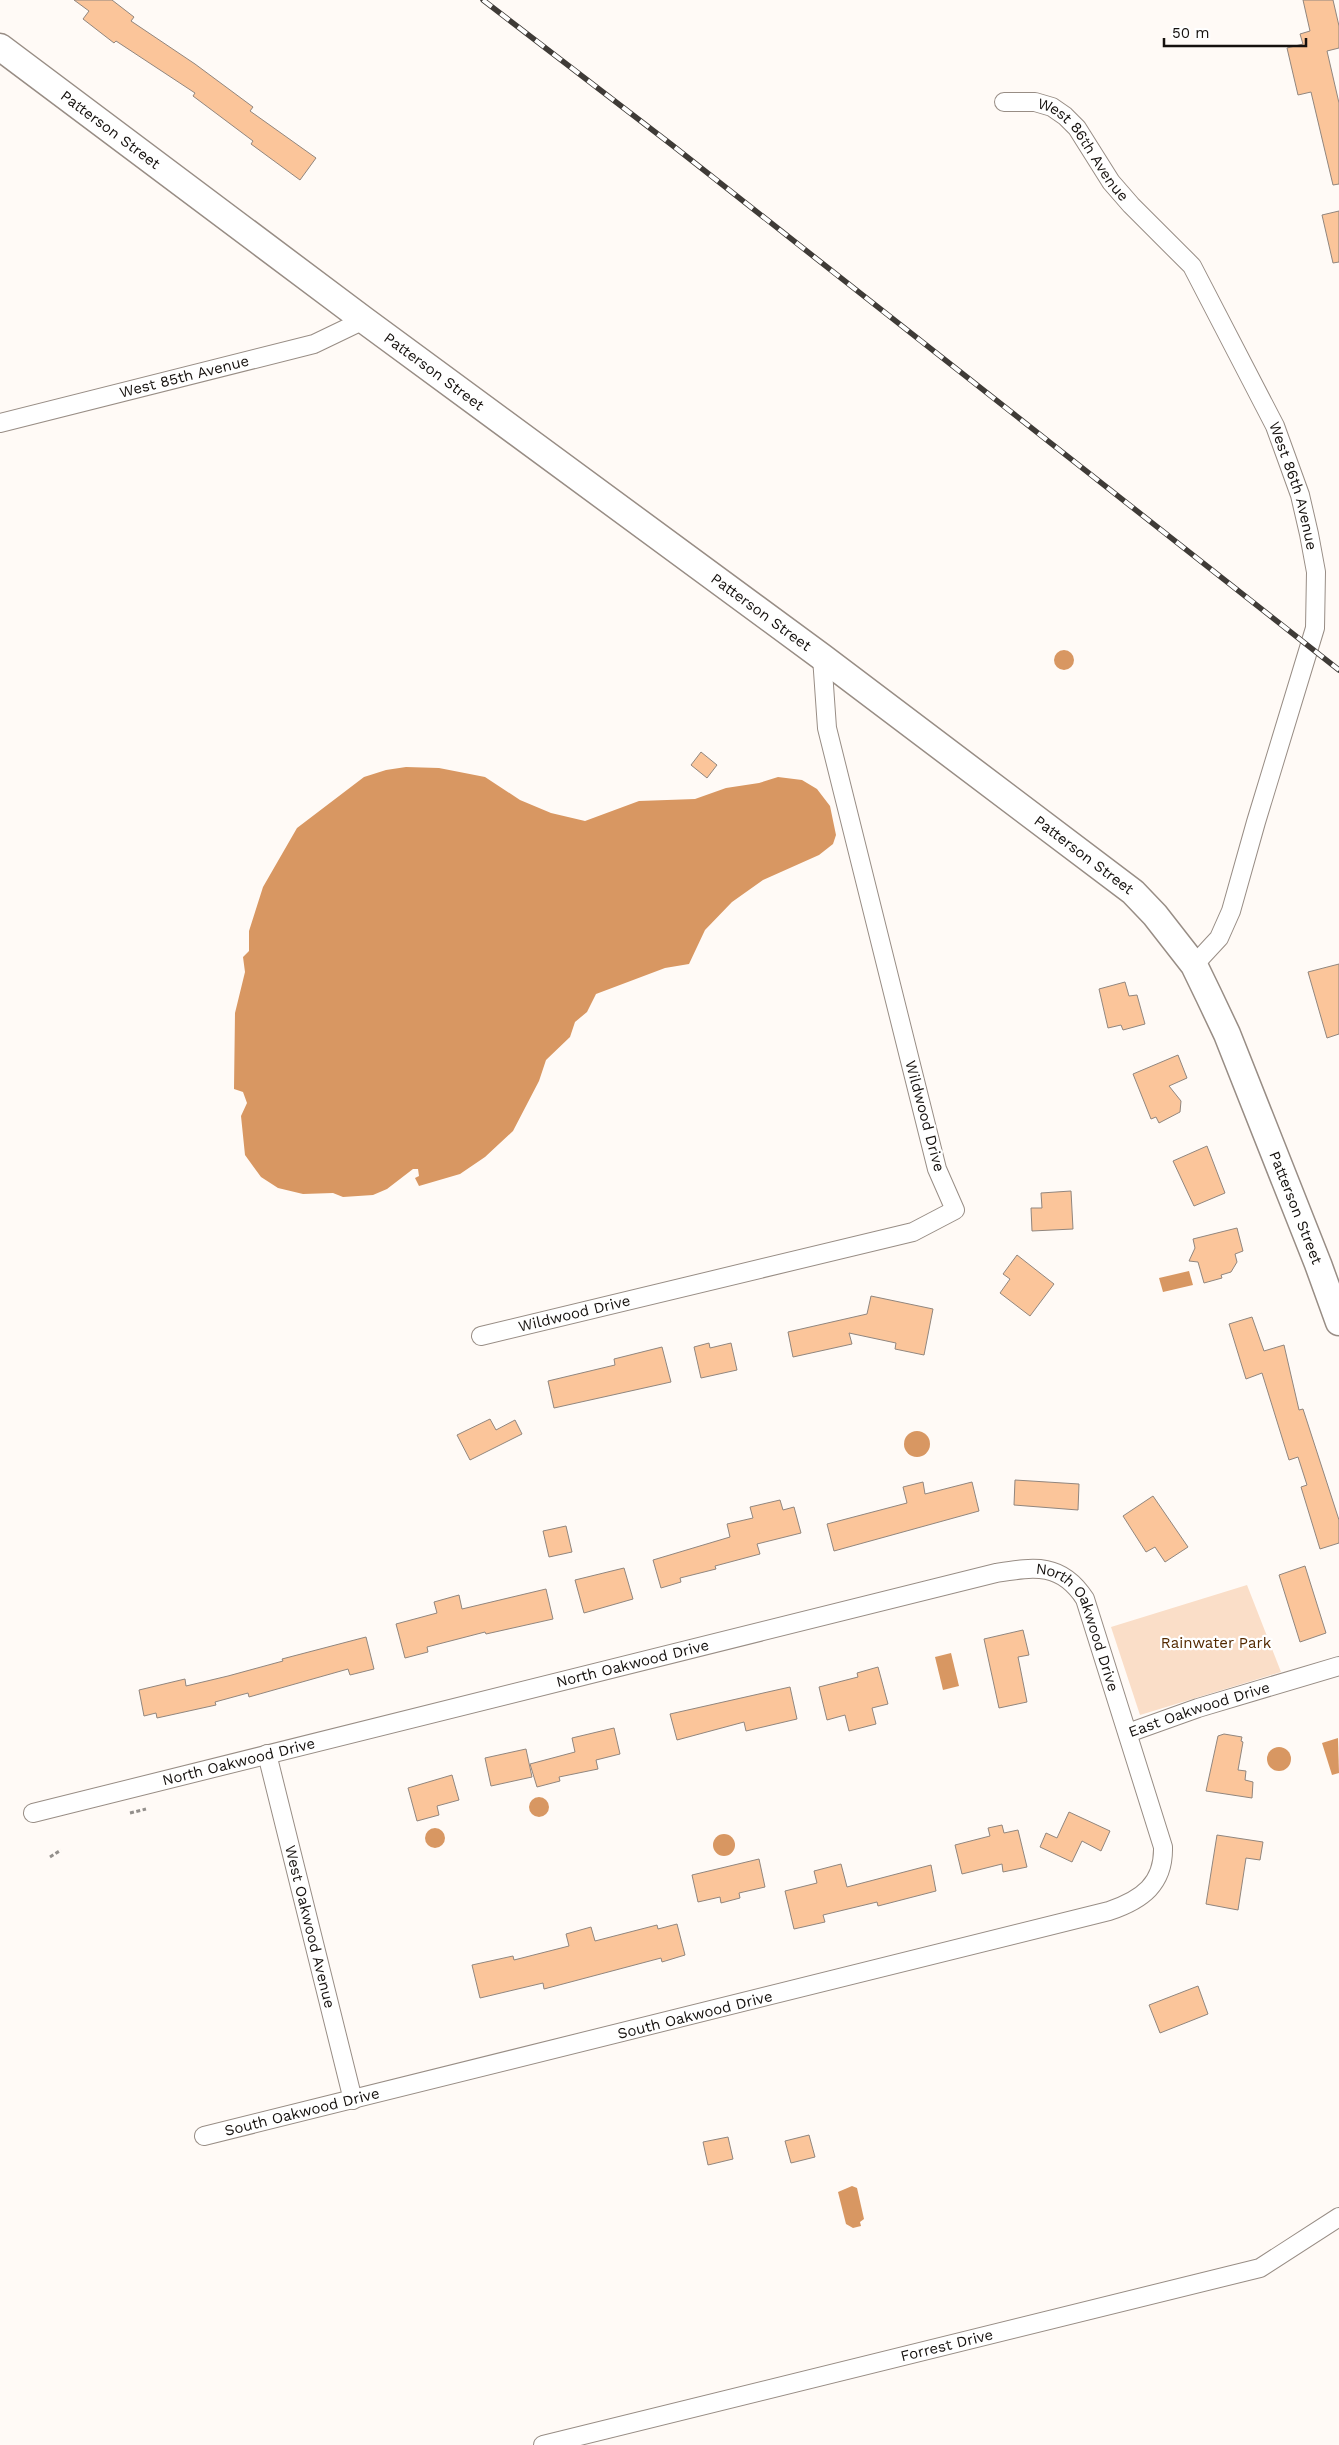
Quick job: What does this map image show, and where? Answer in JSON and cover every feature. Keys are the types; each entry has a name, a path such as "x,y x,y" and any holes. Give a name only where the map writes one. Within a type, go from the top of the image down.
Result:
{"street":[{"name":"Patterson Street","path":"0,47 364,320 822,657 1126,886 1155,914 1194,965 1227,1034 1339,1322"},
{"name":"West 86th Avenue","path":"1004,102 1035,102 1052,107 1065,116 1077,128 1111,182 1131,205 1192,266 1275,426 1297,486 1309,534 1316,572 1316,628 1258,812 1231,911 1219,938 1194,965"},
{"name":"West 85th Avenue","path":"0,424 314,344 364,320"},
{"name":"Wildwood Drive","path":"481,1336 913,1232 955,1210 937,1169 826,728 822,657"},
{"name":"North Oakwood Drive","path":"33,1813 996,1573 1032,1567 1056,1572 1076,1584 1085,1599 1128,1733"},
{"name":"East Oakwood Drive","path":"1163,1861 1163,1847 1128,1733 1198,1708 1339,1666"},
{"name":"West Oakwood Avenue","path":"267,1754 352,2100"},
{"name":"South Oakwood Drive","path":"204,2136 1109,1911 1129,1904 1142,1894 1157,1880 1163,1861"},
{"name":"Forrest Drive","path":"543,2445 1260,2268 1339,2217"}],"path":[{"path":"130,1813 146,1809"},
{"path":"50,1857 61,1850"}],"green space":[{"name":"Rainwater Park","path":"1247,1585 1281,1672 1140,1715 1111,1627"}],"shaded area":[{"path":"1064,650 1071,653 1074,660 1071,667 1064,670 1057,667 1054,660 1057,653"},
{"path":"406,767 439,768 485,777 520,800 551,813 585,821 639,801 695,799 726,788 759,783 778,777 802,780 817,789 830,806 836,835 833,844 819,855 763,880 732,902 705,930 689,964 665,968 596,994 587,1012 575,1022 570,1037 546,1060 539,1081 513,1131 485,1157 460,1174 419,1186 415,1178 419,1176 418,1169 413,1169 387,1189 373,1195 343,1197 333,1193 303,1194 278,1188 261,1177 245,1155 241,1116 247,1103 243,1092 234,1089 235,1013 245,972 243,957 249,951 249,931 263,887 297,828 364,777 386,770"},
{"path":"1189,1271 1193,1285 1163,1292 1159,1278"},
{"path":"917,1431 926,1435 930,1444 926,1453 917,1457 908,1453 904,1444 908,1435"},
{"path":"951,1653 959,1686 943,1690 935,1657"},
{"path":"1338,1738 1339,1773 1332,1775 1322,1743"},
{"path":"1279,1747 1287,1751 1291,1759 1287,1767 1279,1771 1271,1767 1267,1759 1271,1751"},
{"path":"539,1797 546,1800 549,1807 546,1814 539,1817 532,1814 529,1807 532,1800"},
{"path":"435,1828 442,1831 445,1838 442,1845 435,1848 428,1845 425,1838 428,1831"},
{"path":"724,1834 732,1837 735,1845 732,1853 724,1856 716,1853 713,1845 716,1837"},
{"path":"852,2186 857,2188 864,2219 860,2222 861,2226 853,2228 846,2224 838,2192"}],"building":[{"path":"74,0 112,0 134,17 131,21 195,64 253,107 250,111 316,158 300,180 251,144 253,141 193,96 195,93 116,41 114,43 83,19 89,11"},
{"path":"1303,0 1333,0 1339,26 1339,48 1327,51 1339,103 1339,184 1333,185 1311,92 1298,95 1287,48 1303,44 1300,34 1310,31"},
{"path":"1339,211 1339,262 1333,263 1322,215"},
{"path":"701,752 717,765 707,778 691,765"},
{"path":"1339,964 1339,1034 1327,1038 1308,972"},
{"path":"1125,982 1129,996 1137,995 1145,1024 1123,1030 1121,1025 1108,1028 1099,989"},
{"path":"1178,1055 1187,1078 1169,1086 1181,1101 1180,1112 1159,1123 1156,1117 1151,1119 1133,1074"},
{"path":"1207,1146 1225,1193 1194,1206 1173,1161"},
{"path":"1071,1191 1073,1229 1032,1231 1031,1208 1042,1208 1041,1193"},
{"path":"1237,1228 1243,1251 1235,1254 1237,1262 1231,1272 1221,1275 1222,1278 1204,1283 1198,1262 1189,1261 1195,1248 1193,1239"},
{"path":"1017,1255 1054,1284 1030,1316 1000,1293 1010,1279 1003,1274"},
{"path":"871,1296 933,1309 924,1355 895,1349 896,1343 849,1333 852,1344 793,1357 788,1332 867,1314"},
{"path":"1252,1317 1264,1351 1284,1345 1299,1410 1303,1409 1339,1520 1339,1543 1320,1549 1301,1487 1307,1485 1298,1457 1289,1460 1262,1373 1246,1379 1229,1324"},
{"path":"709,1343 710,1348 731,1343 737,1370 701,1378 694,1347"},
{"path":"662,1347 671,1382 554,1408 548,1381 615,1365 614,1359"},
{"path":"490,1419 496,1430 515,1420 522,1434 470,1460 457,1435"},
{"path":"1015,1480 1079,1484 1078,1510 1014,1505"},
{"path":"923,1482 925,1494 972,1482 979,1511 834,1551 827,1524 907,1503 903,1487"},
{"path":"1153,1496 1188,1547 1165,1562 1155,1547 1146,1552 1123,1516"},
{"path":"780,1500 783,1510 794,1507 801,1533 757,1544 760,1554 715,1566 716,1569 680,1578 681,1582 661,1588 653,1560 730,1537 727,1524 753,1518 750,1507"},
{"path":"566,1526 572,1552 549,1557 543,1531"},
{"path":"1305,1566 1326,1633 1300,1642 1279,1575"},
{"path":"624,1568 633,1599 584,1613 575,1580"},
{"path":"546,1589 553,1619 486,1634 485,1632 427,1647 428,1652 405,1658 396,1624 437,1613 434,1602 459,1595 462,1609"},
{"path":"1023,1630 1029,1655 1018,1657 1027,1702 999,1708 984,1639"},
{"path":"366,1637 374,1669 350,1675 348,1669 249,1697 248,1693 215,1702 216,1705 157,1718 156,1713 144,1716 139,1690 185,1679 186,1686"},
{"path":"878,1667 888,1704 872,1708 876,1724 849,1731 845,1715 827,1720 819,1687 858,1677 857,1673"},
{"path":"790,1687 797,1719 746,1731 744,1722 677,1740 670,1714"},
{"path":"614,1728 620,1754 596,1760 598,1769 559,1777 560,1781 537,1787 530,1764 575,1752 572,1738"},
{"path":"1224,1734 1242,1737 1241,1741 1243,1742 1238,1770 1246,1771 1245,1780 1253,1782 1252,1798 1206,1791 1218,1736"},
{"path":"526,1749 532,1777 491,1786 485,1758"},
{"path":"452,1775 459,1800 437,1806 439,1815 417,1821 408,1788"},
{"path":"1069,1812 1110,1831 1101,1851 1082,1841 1072,1862 1040,1847 1046,1833 1057,1838"},
{"path":"1002,1825 1004,1833 1018,1830 1027,1867 1003,1872 1002,1864 962,1874 955,1845 990,1836 988,1828"},
{"path":"1217,1835 1263,1842 1260,1860 1246,1858 1238,1910 1206,1904"},
{"path":"759,1859 765,1887 739,1893 740,1898 721,1903 720,1897 698,1902 692,1875"},
{"path":"841,1864 847,1887 931,1865 936,1891 878,1906 877,1902 823,1915 825,1922 794,1929 785,1891 817,1883 814,1871"},
{"path":"677,1924 685,1955 662,1962 661,1958 544,1989 543,1983 480,1998 472,1965 513,1956 514,1960 569,1946 566,1934 591,1927 595,1941 657,1925 658,1929"},
{"path":"1198,1986 1208,2014 1160,2033 1149,2005"},
{"path":"809,2135 815,2157 791,2163 785,2141"},
{"path":"728,2137 733,2159 708,2165 703,2142"}],"railway":[{"path":"483,0 672,145 1339,670"}]}
